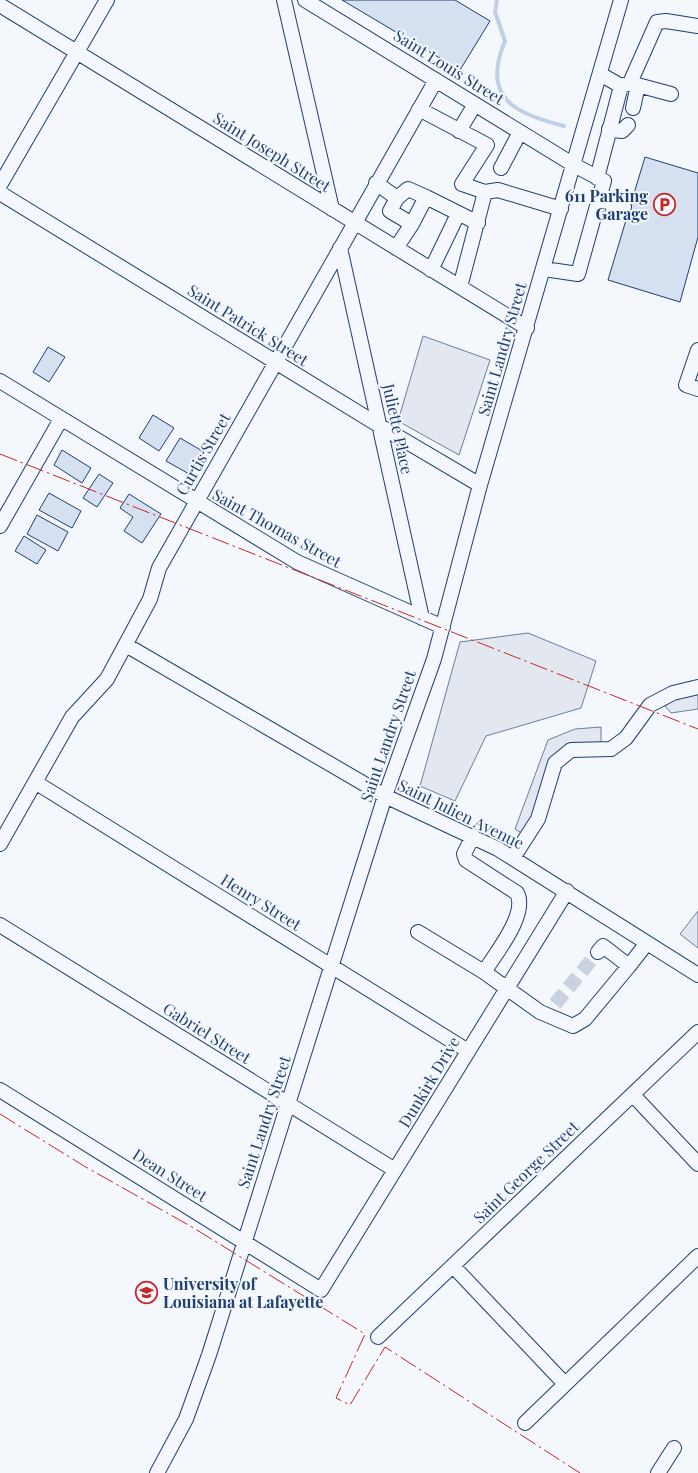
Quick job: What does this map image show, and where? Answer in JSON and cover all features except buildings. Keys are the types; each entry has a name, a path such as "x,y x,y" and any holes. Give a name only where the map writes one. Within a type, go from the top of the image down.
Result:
{"street":[{"path":"0,185 107,0"},
{"path":"284,0 332,209"},
{"name":"Saint Louis Street","path":"305,0 597,178"},
{"name":"Saint Landry Street","path":"157,1473 186,1419 209,1355 385,796 421,698 443,627 480,485 621,0"},
{"name":"Saint Joseph Street","path":"0,5 526,328"},
{"path":"544,269 578,274 604,181 597,178 610,129 656,22 666,21 698,26"},
{"path":"600,74 630,85 671,94"},
{"name":"Curtis Street","path":"0,844 72,717 107,679 150,599 159,568 436,80"},
{"path":"630,85 632,108"},
{"path":"459,131 475,104"},
{"path":"419,109 487,145 462,184 485,192 498,190 561,210"},
{"path":"610,129 622,131 628,125"},
{"path":"501,168 520,132"},
{"path":"376,183 397,198"},
{"path":"412,224 390,211 397,198 408,189 478,223"},
{"path":"460,287 485,192"},
{"name":"Saint Patrick Street","path":"0,193 380,426 480,485"},
{"path":"396,248 412,224 426,197"},
{"path":"598,201 624,207"},
{"path":"431,270 458,214"},
{"name":"Juliette Place","path":"340,248 422,618"},
{"path":"698,350 686,385 698,389"},
{"name":"Saint Thomas Street","path":"0,381 196,502 315,572 443,627"},
{"path":"0,526 61,419"},
{"name":"Saint Julien Avenue","path":"126,645 385,796 473,836 514,858 698,975"},
{"path":"514,858 538,819 555,763 571,750 611,749 626,738 650,705 673,693 698,687"},
{"name":"Henry Street","path":"35,782 468,1052"},
{"path":"473,836 464,854 466,860 517,893 520,899 518,917 484,972"},
{"name":"Dunkirk Drive","path":"320,1290 567,891"},
{"name":"Gabriel Street","path":"0,925 395,1170"},
{"path":"418,932 484,972 546,1015 573,1026 584,1019 647,943"},
{"path":"598,952 603,946 629,966"},
{"path":"546,1015 555,1004"},
{"name":"Saint George Street","path":"378,1337 698,1032"},
{"name":"Dean Street","path":"0,1090 320,1290"},
{"path":"633,1095 698,1164"},
{"path":"526,1423 698,1256"},
{"path":"453,1266 565,1384"},
{"path":"658,1473 674,1448"}],"shaded area":[{"path":"423,336 490,360 459,455 398,421"},
{"path":"528,633 596,661 581,708 486,736 455,801 420,786 460,642"},
{"path":"691,689 698,690 698,709 671,713 665,706"},
{"path":"601,727 601,742 563,749 523,834 515,829 548,740 575,729"},
{"path":"698,911 698,948 680,934"}],"waterway":[{"path":"497,0 495,12 505,41 499,60 497,76 500,90 507,100 517,108 530,115 564,126"}],"tunnel":[{"path":"555,1004 598,952"}],"power":[{"path":"0,454 698,729"},
{"path":"0,1114 84,1166 192,1227 365,1334 336,1398 350,1405 385,1347 580,1473"}],"place":[{"name":"611 Parking Garage","path":"664,205"},
{"name":"University of Louisiana at Lafayette","path":"147,1293"}]}
